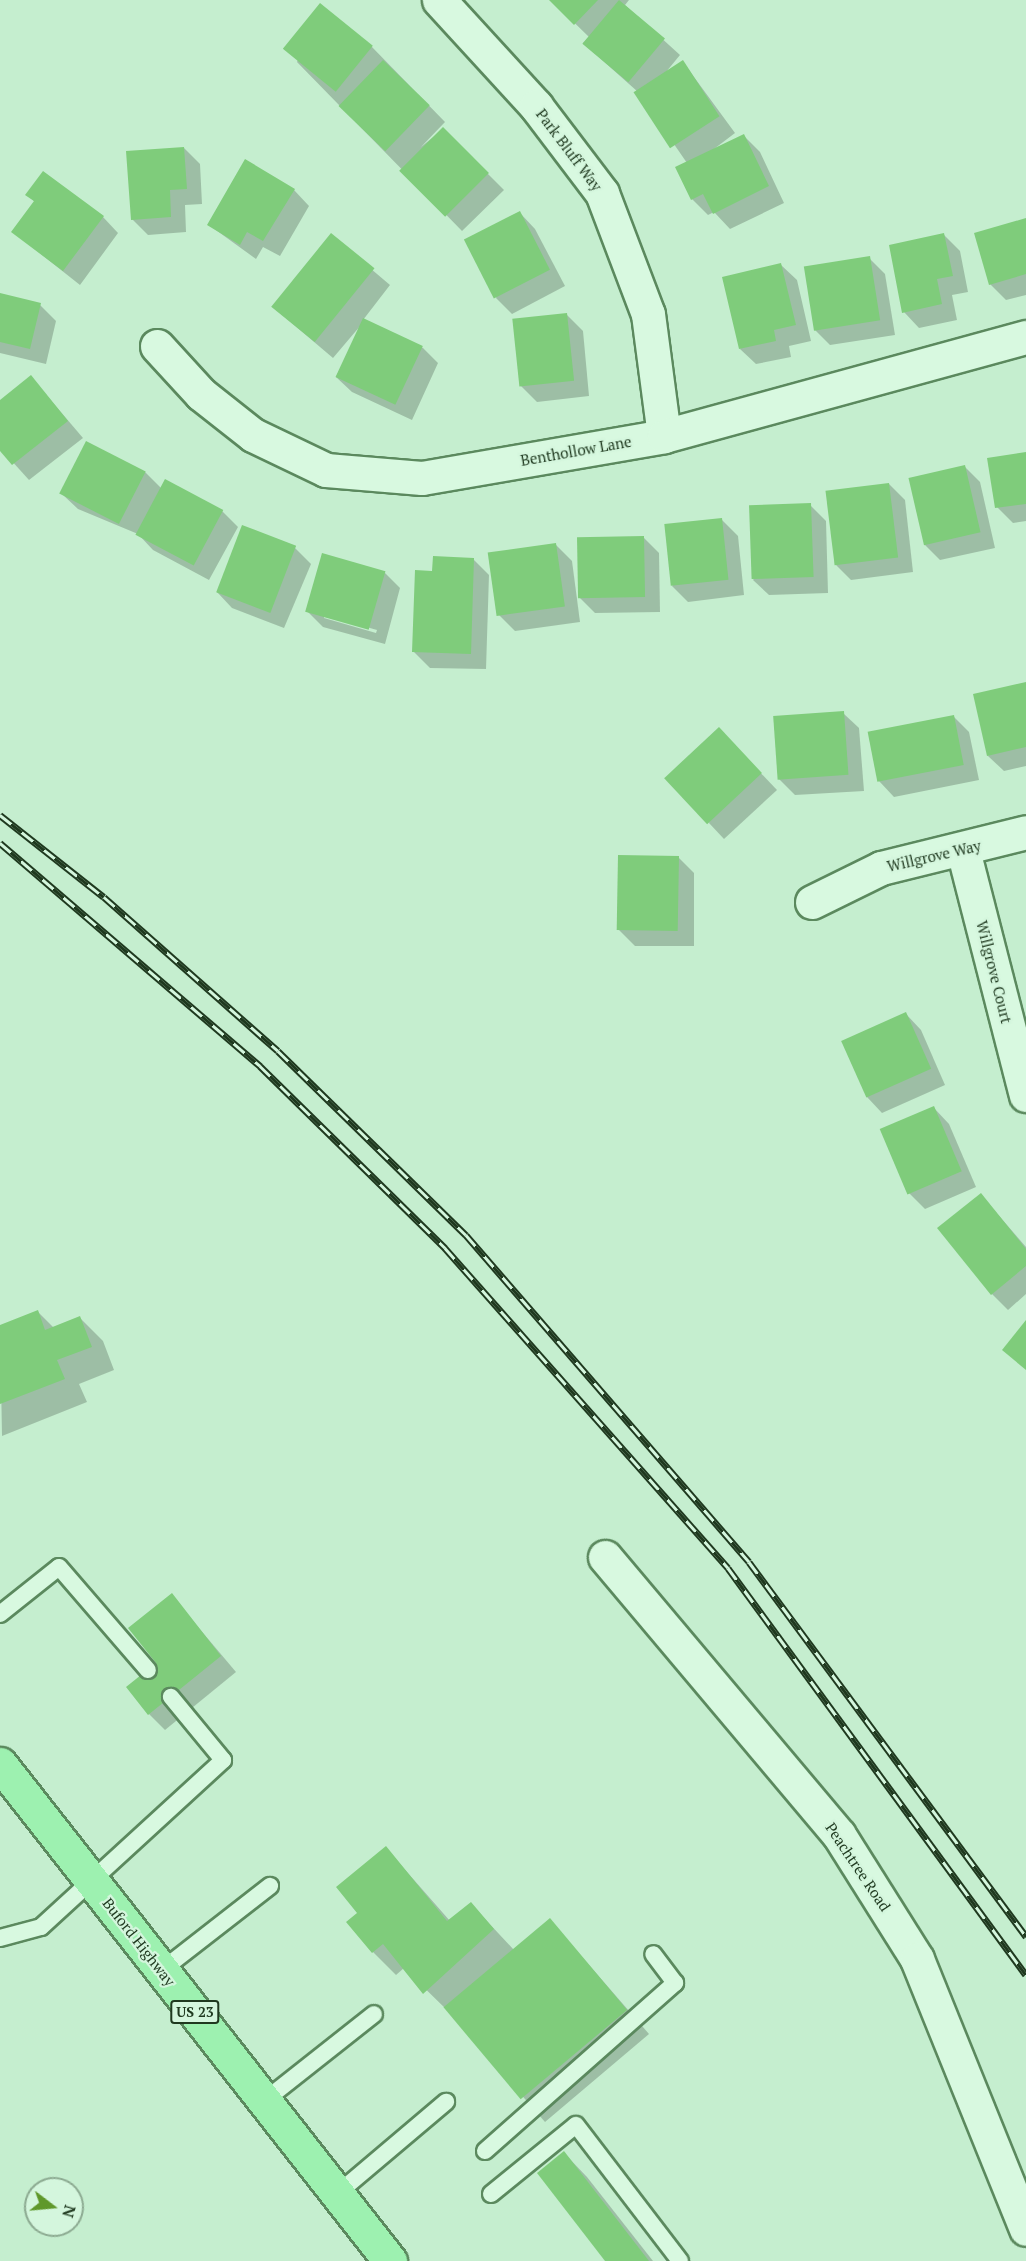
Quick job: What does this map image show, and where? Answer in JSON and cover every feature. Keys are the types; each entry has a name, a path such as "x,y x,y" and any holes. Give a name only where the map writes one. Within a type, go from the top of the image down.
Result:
{"main road":[{"name":"Buford Highway","path":"0,1764 390,2261"}],"street":[{"name":"Park Bluff Way","path":"439,0 536,106 603,193 648,314 664,436"},
{"name":"Benthollow Lane","path":"157,346 201,394 253,435 326,470 422,478 664,436 1026,337"},
{"name":"Willgrove Way","path":"812,902 881,868 963,850 1026,832"},
{"name":"Willgrove Court","path":"963,850 1026,1095"},
{"name":"Peachtree Road","path":"605,1557 839,1835 911,1950 1026,2229"}],"lane":[{"path":"0,1614 59,1567 148,1670"},
{"path":"0,1938 41,1927 94,1884 224,1760 171,1697"},
{"path":"162,1970 270,1886"},
{"path":"485,2151 675,1983 653,1954"},
{"path":"264,2101 374,2014"},
{"path":"337,2194 446,2102"},
{"path":"492,2194 576,2125 681,2261"}],"building":[{"path":"549,0 598,0 574,25"},
{"path":"619,0 665,39 628,82 582,44"},
{"path":"320,3 373,46 336,92 283,49"},
{"path":"383,60 430,105 385,151 339,106"},
{"path":"683,60 719,116 670,148 634,92"},
{"path":"443,127 489,173 445,217 399,171"},
{"path":"744,134 769,186 713,214 703,194 691,200 675,167"},
{"path":"184,147 187,189 170,190 171,217 131,220 126,151"},
{"path":"245,159 295,189 263,241 247,232 240,245 207,225"},
{"path":"43,171 104,216 63,271 11,232 34,201 25,195"},
{"path":"520,211 550,270 494,298 464,240"},
{"path":"1026,218 1026,274 989,285 974,233"},
{"path":"331,233 375,268 315,342 271,307"},
{"path":"944,233 953,276 937,279 942,304 902,313 889,245"},
{"path":"870,256 880,320 814,331 804,266"},
{"path":"781,263 796,325 774,330 776,341 739,349 722,277"},
{"path":"0,293 41,303 30,349 0,342"},
{"path":"567,313 574,381 519,386 512,319"},
{"path":"363,318 423,346 395,405 336,377"},
{"path":"31,375 68,421 12,465 0,451 0,400"},
{"path":"86,441 146,471 119,524 59,494"},
{"path":"1026,452 1026,504 995,508 987,458"},
{"path":"965,465 981,532 924,545 908,478"},
{"path":"165,479 223,510 194,566 135,535"},
{"path":"889,483 898,557 835,565 825,491"},
{"path":"811,503 814,577 752,579 749,505"},
{"path":"722,518 728,580 671,586 664,524"},
{"path":"242,525 296,546 270,613 216,592"},
{"path":"644,536 645,597 578,598 577,537"},
{"path":"556,543 565,606 497,616 488,553"},
{"path":"322,553 385,571 369,630 305,612"},
{"path":"433,556 474,558 471,654 412,652 415,570 432,571"},
{"path":"1026,682 1026,747 987,756 973,694"},
{"path":"844,711 848,775 778,780 773,716"},
{"path":"954,715 964,765 877,782 868,732"},
{"path":"719,727 762,773 707,824 664,778"},
{"path":"618,855 679,856 678,931 617,930"},
{"path":"906,1012 931,1069 866,1098 841,1041"},
{"path":"934,1106 962,1171 907,1194 880,1129"},
{"path":"981,1193 1026,1249 1026,1266 991,1295 937,1228"},
{"path":"38,1310 45,1330 80,1316 92,1347 57,1360 65,1379 0,1404 0,1325"},
{"path":"1026,1320 1026,1370 1002,1350"},
{"path":"172,1593 221,1656 148,1715 126,1687 156,1663 128,1628"},
{"path":"386,1846 447,1921 471,1902 494,1929 423,1994 383,1944 372,1953 346,1922 357,1913 336,1887"},
{"path":"550,1918 627,2010 521,2099 444,2007"},
{"path":"564,2151 649,2261 605,2261 537,2173"}],"railway":[{"path":"0,815 104,897 278,1051 466,1235 749,1562 1026,1937"},
{"path":"0,843 260,1066 445,1248 728,1568 1026,1975"}]}
